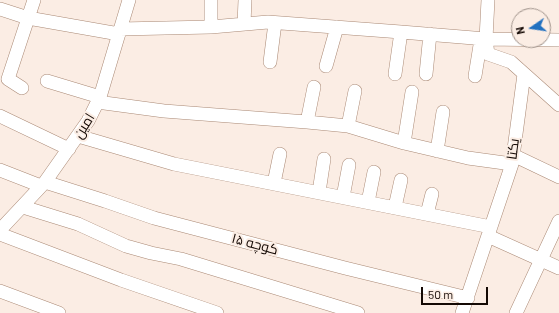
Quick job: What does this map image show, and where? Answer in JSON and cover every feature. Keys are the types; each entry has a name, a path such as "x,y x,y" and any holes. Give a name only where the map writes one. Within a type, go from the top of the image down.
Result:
{"street":[{"path":"22,88 8,79 34,0"},
{"name":"امین","path":"1,228 23,207 43,184 88,121 98,100 129,0"},
{"path":"211,27 212,0"},
{"path":"244,24 245,0"},
{"path":"475,76 483,39 485,0"},
{"path":"0,9 28,18 119,32 275,23 483,39 559,40"},
{"path":"270,62 275,23"},
{"path":"326,66 337,27"},
{"path":"395,74 401,32"},
{"path":"426,74 430,34"},
{"path":"483,39 488,54 511,62 559,105"},
{"name":"یکتا","path":"462,313 512,160 524,74"},
{"path":"47,81 98,100 164,111 348,126 404,143 468,158 512,160 559,177"},
{"path":"307,122 314,87"},
{"path":"348,126 355,92"},
{"path":"404,143 412,92"},
{"path":"437,151 443,112"},
{"path":"0,116 69,149"},
{"path":"78,136 174,164 395,207 489,231 541,260 559,268"},
{"path":"274,183 280,154"},
{"path":"318,192 324,160"},
{"path":"343,197 349,165"},
{"name":"کوچه ۱۵","path":"0,170 43,184 106,201 154,218 468,298"},
{"path":"368,202 374,172"},
{"path":"395,207 401,180"},
{"path":"427,214 432,194"},
{"path":"23,207 78,224 126,246 181,259 358,313"},
{"path":"516,313 559,221"},
{"path":"1,228 121,280 217,313"},
{"path":"0,291 60,313"}]}
